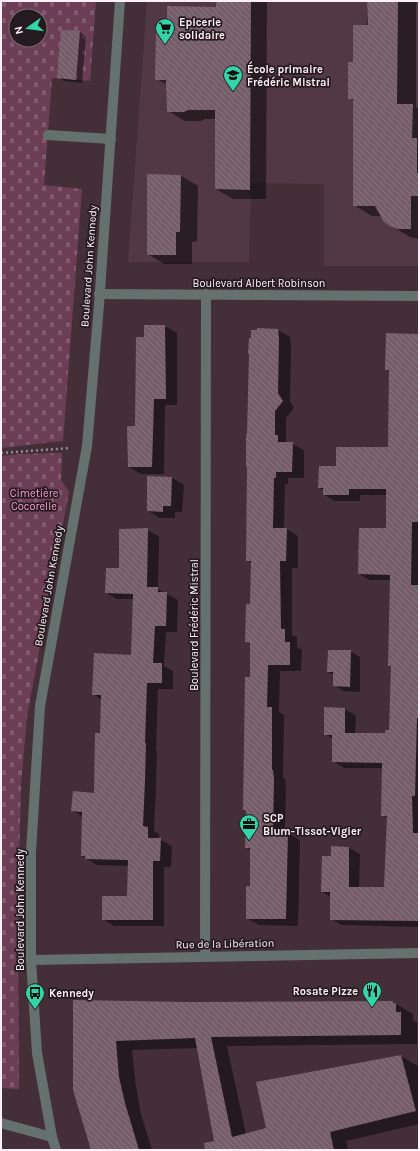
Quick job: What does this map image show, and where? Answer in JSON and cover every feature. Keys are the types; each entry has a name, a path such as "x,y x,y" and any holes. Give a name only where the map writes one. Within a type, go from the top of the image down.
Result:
{"street":[{"name":"Boulevard John Kennedy","path":"56,1150 52,1137 38,1053 31,960 32,852 40,706 87,446 120,1"},
{"path":"48,135 110,139"},
{"name":"Boulevard Albert Robinson","path":"99,294 419,296"},
{"name":"Boulevard Frédéric Mistral","path":"205,957 206,294"},
{"name":"Rue de la Libération","path":"31,960 419,953"},
{"path":"1,1123 52,1137"}],"path":[{"path":"1,453 87,446"}],"shaded area":[{"name":"École primaire Frédéric Mistral","path":"147,1 419,1 419,266 324,266 324,184 251,183 249,262 128,262"}],"green space":[{"path":"1,1 96,1 90,81 52,78 44,185 82,189 63,441 1,448"},
{"name":"Cimetière Cocorelle","path":"62,453 61,480 69,492 27,716 21,785 18,904 19,1089 1,1088 1,456"}],"building":[{"path":"216,1 251,1 250,190 215,189 215,110 167,112 166,80 155,80 156,29 167,29 167,6 216,7"},
{"path":"367,1 398,1 397,104 413,104 412,138 417,138 417,173 419,173 419,196 411,196 411,229 398,229 390,226 384,222 375,206 353,206 353,99 348,99 348,62 353,62 353,25 368,25"},
{"path":"61,30 80,31 76,80 57,78"},
{"path":"147,174 181,175 180,232 176,232 176,255 147,255"},
{"path":"144,325 165,325 166,399 154,399 152,467 128,467 127,427 135,426 136,337 144,337"},
{"path":"257,328 278,329 278,393 283,401 275,411 275,435 278,435 278,442 293,442 292,472 276,472 276,478 274,478 273,528 287,528 286,561 280,561 281,629 285,629 285,642 290,642 290,665 268,665 267,707 272,707 272,770 274,779 273,831 288,832 286,919 246,919 246,886 250,886 250,848 245,848 246,810 243,810 245,677 250,677 250,643 245,642 246,604 250,604 251,561 246,561 246,434 249,338 251,338 251,330 257,330"},
{"path":"386,333 419,334 419,522 412,522 411,585 419,585 419,718 417,718 415,796 412,796 413,833 419,833 419,921 330,920 330,892 321,892 322,856 331,856 331,846 349,847 349,887 384,887 387,816 381,816 382,763 332,762 332,735 324,735 324,707 345,708 345,733 385,733 385,730 389,730 391,666 388,666 390,575 358,574 359,528 386,528 386,489 349,489 349,495 323,495 323,488 318,488 319,466 336,466 336,447 388,447 389,370 385,370"},
{"path":"147,476 172,477 171,506 163,506 163,512 147,511"},
{"path":"148,528 147,587 158,587 158,592 167,592 166,626 155,626 153,663 162,663 162,683 147,683 145,743 143,826 148,827 148,838 161,838 160,861 153,861 153,920 102,920 102,896 127,896 128,860 85,859 85,856 81,856 82,812 71,811 73,791 94,793 95,733 100,733 101,695 92,695 94,653 131,655 133,594 105,593 106,568 119,568 119,529"},
{"path":"328,650 351,650 350,687 333,686 333,672 327,672"},
{"path":"73,1000 188,1002 393,1001 393,1003 396,1003 396,1012 401,1012 401,1035 211,1037 232,1137 266,1128 256,1082 401,1055 416,1111 330,1132 334,1150 205,1150 204,1143 214,1141 195,1038 116,1041 119,1077 139,1150 91,1150 73,1090"}],"place":[{"name":"Epicerie solidaire","path":"165,45"},
{"name":"École primaire Frédéric Mistral","path":"233,92"},
{"name":"SCP Blum-Tissot-Vigier","path":"249,841"},
{"name":"Rosate Pizze","path":"372,1008"},
{"name":"Kennedy","path":"35,1010"}]}
